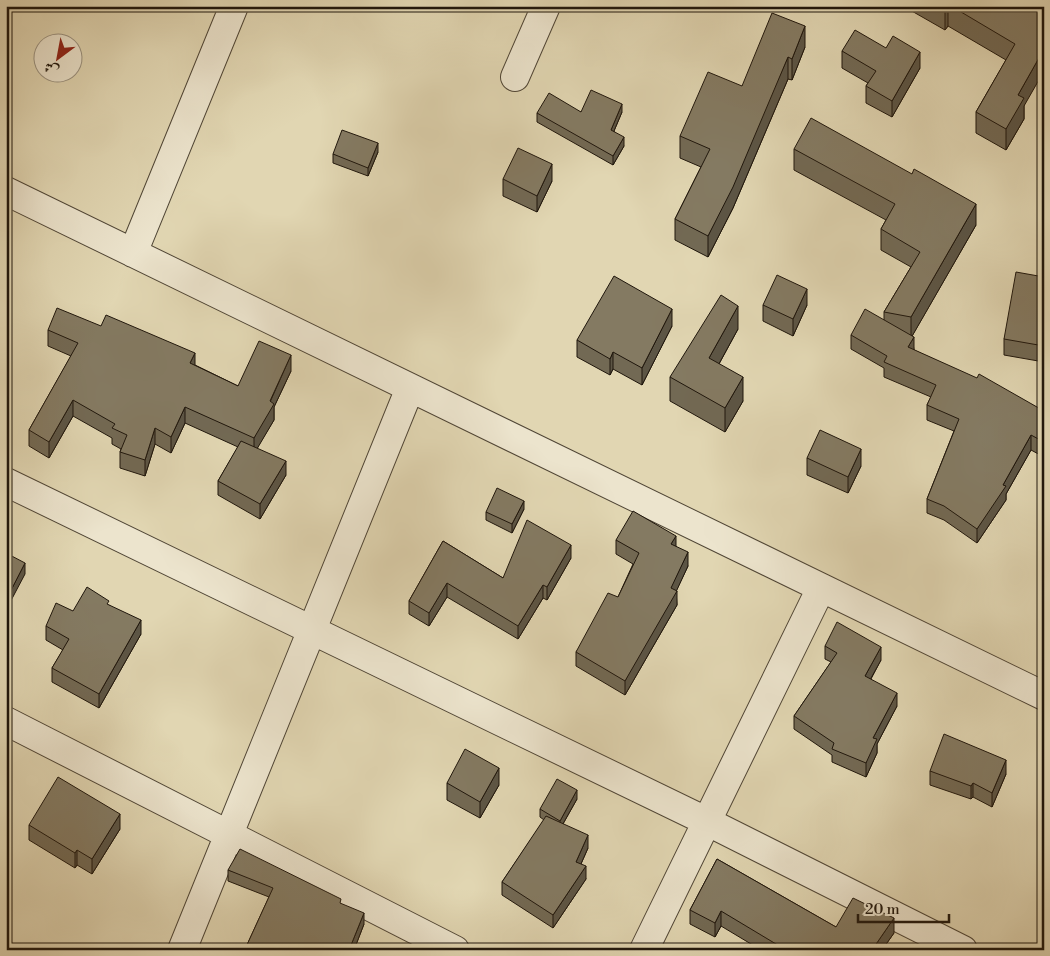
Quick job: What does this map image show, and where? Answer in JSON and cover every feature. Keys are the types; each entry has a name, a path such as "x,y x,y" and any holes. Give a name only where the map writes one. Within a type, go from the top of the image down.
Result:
{"street":[{"path":"133,253 234,6"},
{"path":"514,77 546,6"},
{"path":"6,191 1044,696"},
{"path":"182,950 410,388"},
{"path":"6,482 706,821 963,950"},
{"path":"644,950 821,588"},
{"path":"6,721 455,950"}],"building":[{"path":"951,6 1044,6 1044,49 1018,95 1024,98 1006,129 976,112 1015,44"},
{"path":"772,13 805,26 792,59 788,57 733,187 708,236 675,219 710,149 680,136 708,72 742,86"},
{"path":"855,30 886,48 893,36 920,52 892,101 866,86 876,71 842,51"},
{"path":"591,90 622,104 611,130 624,137 613,156 537,113 549,93 581,112"},
{"path":"811,118 912,174 914,169 976,204 911,317 884,312 920,252 881,229 895,204 794,149"},
{"path":"342,130 378,143 368,168 333,154"},
{"path":"518,148 552,164 537,196 503,179"},
{"path":"1016,272 1044,277 1044,346 1004,339"},
{"path":"777,275 807,289 793,319 763,305"},
{"path":"614,276 672,309 642,368 613,352 610,359 577,340"},
{"path":"721,295 738,306 709,358 743,377 725,408 670,377"},
{"path":"57,308 101,326 106,315 195,353 190,363 238,386 259,341 291,355 270,401 274,404 254,438 185,407 171,437 155,428 145,460 120,452 127,435 112,428 115,424 73,400 49,442 29,430 78,343 48,330"},
{"path":"865,309 914,337 908,347 977,378 979,374 1044,411 1044,442 1031,435 1003,485 1006,486 977,529 944,506 927,499 959,419 927,405 936,385 884,362 887,356 851,335"},
{"path":"820,430 861,449 848,477 807,458"},
{"path":"241,441 286,461 260,504 218,481"},
{"path":"497,488 524,501 512,524 486,512"},
{"path":"633,511 676,536 671,544 688,552 671,588 677,591 625,681 576,652 608,593 618,597 639,553 616,540"},
{"path":"527,520 571,545 547,587 543,585 518,626 447,583 429,613 409,601 443,541 503,578"},
{"path":"6,553 25,563 6,600"},
{"path":"87,587 109,601 107,604 141,620 99,694 52,668 69,639 46,626 56,603 73,611"},
{"path":"837,622 881,647 865,676 897,693 873,738 877,739 866,763 832,749 834,743 794,716 837,653 825,646"},
{"path":"944,734 1006,760 992,793 973,783 971,786 930,771"},
{"path":"465,749 499,768 480,802 447,783"},
{"path":"58,777 120,814 92,859 77,850 75,853 29,825"},
{"path":"557,779 577,790 560,821 540,809"},
{"path":"546,816 588,835 576,862 586,866 553,915 502,882"},
{"path":"240,849 341,899 340,903 364,913 349,950 254,950 246,947 273,888 228,870"},
{"path":"717,859 836,927 853,898 894,918 872,950 786,950 721,911 715,923 690,910"}]}
